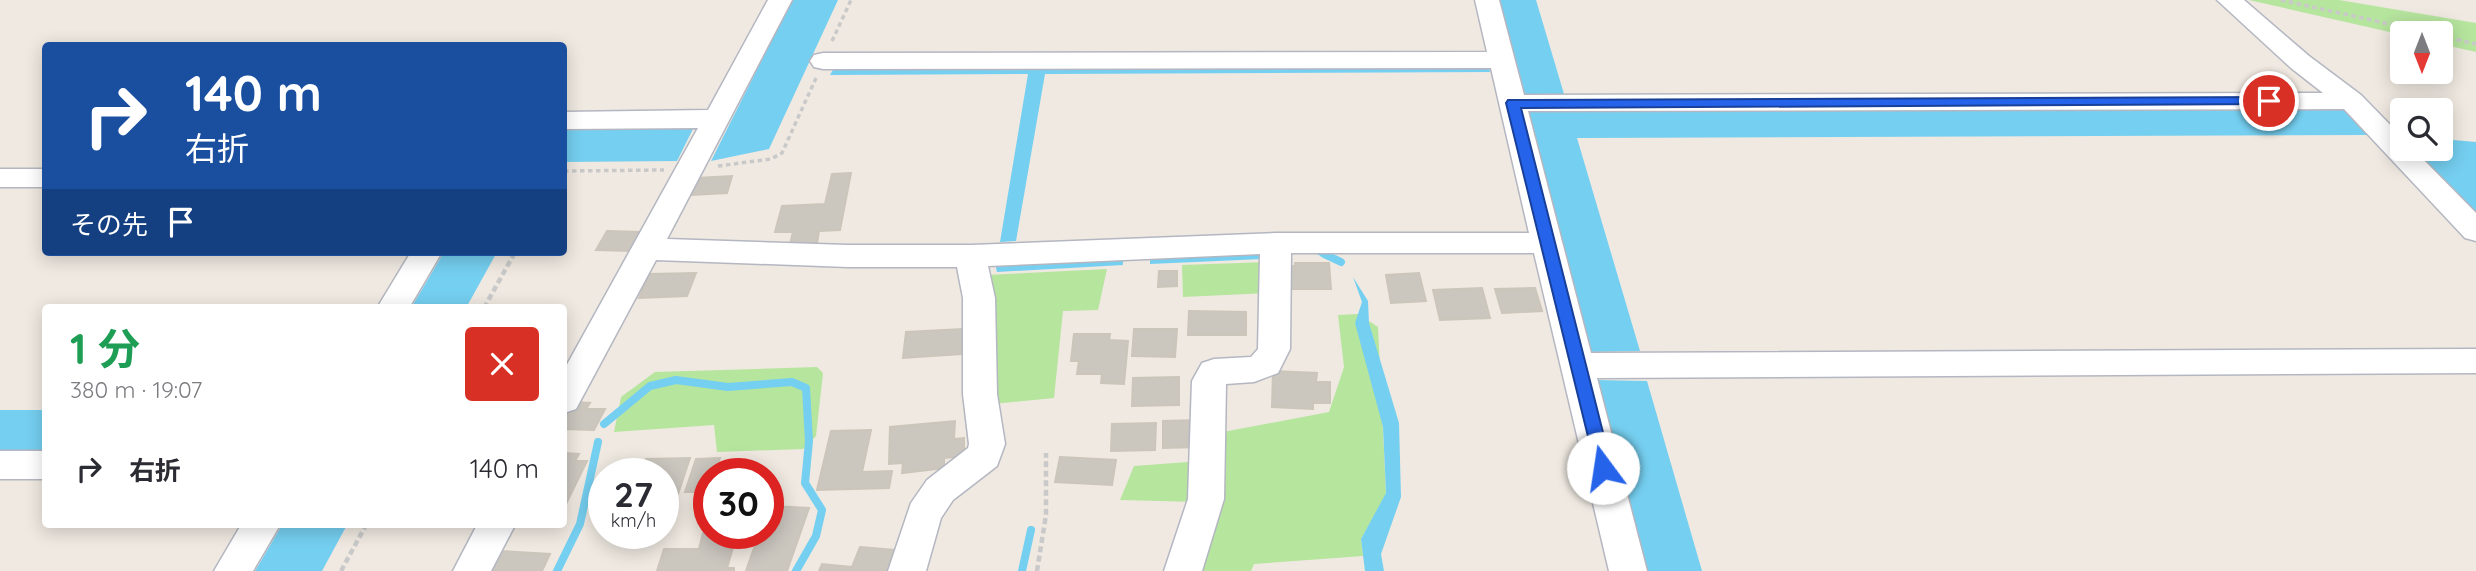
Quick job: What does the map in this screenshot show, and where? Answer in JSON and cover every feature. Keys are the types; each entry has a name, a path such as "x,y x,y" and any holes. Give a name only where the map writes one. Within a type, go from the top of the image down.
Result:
{"street":[{"path":"567,395 780,0"},
{"path":"1487,0 1503,60 1536,103 1547,243 1604,365 1628,571"},
{"path":"2229,0 2300,62 2351,101 2476,231"},
{"path":"823,61 1503,60"},
{"path":"1536,103 2351,101"},
{"path":"567,120 704,143"},
{"path":"0,178 42,178"},
{"path":"647,249 711,249 848,256 971,256 1276,243 1547,243"},
{"path":"1183,571 1206,499 1209,381 1214,372 1254,369 1266,364 1274,349 1276,243"},
{"path":"395,304 425,256"},
{"path":"906,571 924,514 940,490 984,456 987,444 980,394 979,298 971,256"},
{"path":"1604,365 2476,361"},
{"path":"0,465 42,465"},
{"path":"233,571 259,528"},
{"path":"472,571 494,528"}],"path":[{"path":"567,170 704,143 771,159 782,153 851,0"},
{"path":"2281,0 2390,24"},
{"path":"2454,39 2476,44"},
{"path":"486,304 512,256"},
{"path":"1037,571 1046,515 1046,453"},
{"path":"341,571 364,528"}],"green space":[{"path":"2249,0 2339,0 2476,23 2476,52 2454,47 2454,21 2390,21 2390,32"},
{"path":"1268,262 1268,293 1183,297 1182,265"},
{"path":"1107,269 1098,310 1063,311 1054,398 992,404 986,275"},
{"path":"1358,314 1378,327 1386,494 1361,539 1363,556 1254,564 1251,571 1189,571 1198,502 1120,500 1134,466 1215,460 1223,432 1329,412 1344,367 1338,315"},
{"path":"817,367 823,373 816,436 803,449 717,452 714,425 614,432 621,397 655,372"}],"water":[{"path":"792,0 838,0 769,149 711,161"},
{"path":"1500,0 1536,0 1564,94 1524,94"},
{"path":"1489,66 1490,72 1045,74 1016,241 1000,242 1028,74 830,75 834,68"},
{"path":"2342,108 2367,135 1577,138 1640,351 1588,352 1527,111"},
{"path":"567,129 693,129 677,161 567,162"},
{"path":"2453,140 2476,142 2476,218 2425,161 2453,161"},
{"path":"1260,249 1262,259 1150,264 1150,254"},
{"path":"442,256 495,256 468,304 413,304"},
{"path":"1123,256 1123,265 997,272 995,263"},
{"path":"1353,277 1368,301 1369,323 1399,423 1401,497 1381,554 1384,571 1365,571 1361,539 1386,493 1383,427 1355,323 1362,302"},
{"path":"1595,380 1647,381 1702,571 1643,571"},
{"path":"0,410 42,410 42,453 0,453"},
{"path":"280,528 345,528 322,571 255,571"}],"building":[{"path":"851,173 840,230 819,231 817,243 790,244 793,232 775,232 782,206 825,204 832,174"},
{"path":"732,176 727,193 692,195 697,178"},
{"path":"607,231 641,232 631,251 596,250"},
{"path":"1295,263 1329,263 1331,289 1283,289 1283,266 1295,266"},
{"path":"1159,271 1177,271 1177,286 1158,287"},
{"path":"696,273 687,296 639,298 649,274"},
{"path":"1419,273 1426,301 1391,303 1386,275"},
{"path":"1482,288 1490,318 1440,320 1433,290"},
{"path":"1535,288 1542,311 1502,313 1495,289"},
{"path":"1189,311 1246,312 1246,335 1188,335"},
{"path":"963,329 961,354 903,358 906,332"},
{"path":"1134,329 1177,329 1175,357 1132,356"},
{"path":"1074,334 1110,334 1109,340 1128,341 1124,384 1101,383 1102,374 1077,374 1079,361 1071,361"},
{"path":"1273,371 1317,373 1316,382 1330,382 1330,403 1313,403 1313,409 1272,407"},
{"path":"1179,377 1179,405 1132,406 1133,378"},
{"path":"573,402 590,403 586,409 605,409 594,430 567,429 567,414"},
{"path":"1199,420 1199,447 1163,448 1163,421"},
{"path":"955,421 954,439 964,438 964,456 944,458 944,468 902,473 903,463 889,464 890,427"},
{"path":"1156,423 1155,450 1111,451 1112,424"},
{"path":"871,430 862,472 892,471 889,488 817,490 831,431"},
{"path":"567,453 579,454 575,461 587,461 567,502"},
{"path":"1060,457 1116,460 1112,485 1055,482"},
{"path":"679,458 690,458 679,491"},
{"path":"693,468 693,492 685,492"},
{"path":"784,507 809,508 787,571 746,571 754,549 784,549"},
{"path":"860,547 894,550 887,571 819,571 822,564 852,567"},
{"path":"664,549 733,549 727,568 734,568 734,571 657,571"},
{"path":"500,551 550,554 542,571 490,571"}],"waterway":[{"path":"1317,251 1328,256"},
{"path":"1324,254 1341,262"},
{"path":"604,424 650,386 676,380 728,387 792,382 806,388 809,441 805,483 822,510 816,536 796,571"},
{"path":"557,571 580,524 598,442"},
{"path":"1022,571 1031,530"}],"route":[{"path":"1603,468 1513,103 2269,101"}]}
